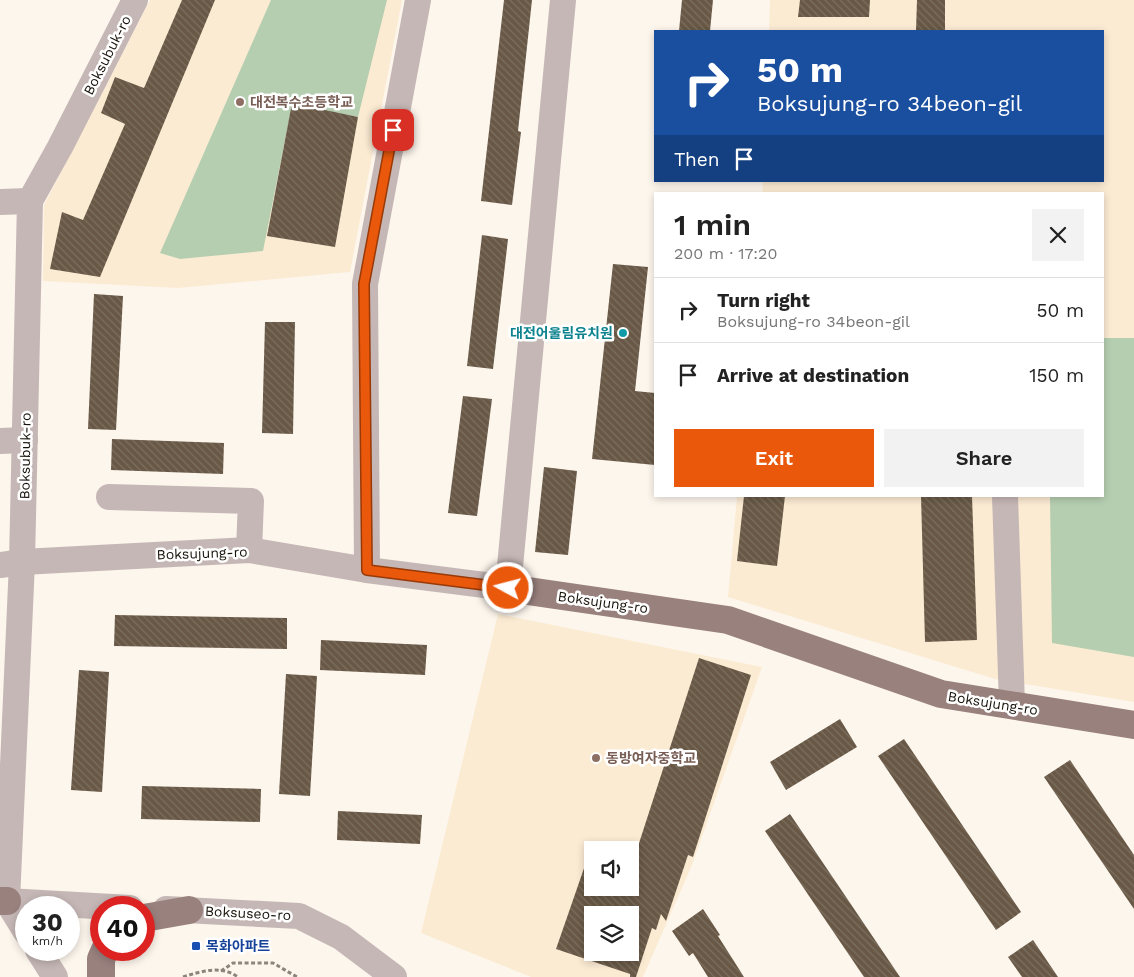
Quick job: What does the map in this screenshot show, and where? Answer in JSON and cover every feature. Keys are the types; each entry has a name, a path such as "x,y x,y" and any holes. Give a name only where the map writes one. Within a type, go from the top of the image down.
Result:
{"main road":[{"name":"Boksujung-ro","path":"508,588 728,620 941,694 1134,725"},
{"path":"155,916 189,910"},
{"path":"101,961 101,977"}],"street":[{"name":"Boksubuk-ro","path":"3,901 12,441 30,201 60,147 135,0"},
{"path":"367,570 364,284 418,0"},
{"path":"508,588 563,0"},
{"path":"0,202 30,201"},
{"path":"109,497 251,501 249,550"},
{"path":"1005,497 1012,705"},
{"name":"Boksujung-ro","path":"11,564 249,550 367,570 508,588"},
{"path":"3,901 90,906"},
{"path":"3,901 15,917"},
{"name":"Boksuseo-ro","path":"155,908 299,916 341,937 394,977"},
{"path":"45,961 55,977"}],"path":[{"path":"221,971 233,962 273,963 297,977"},
{"path":"183,977 206,970 230,971 238,977"}],"shaded area":[{"name":"대전복수초등학교","path":"150,0 402,0 350,272 178,288 43,281 44,205"},
{"path":"770,0 1134,0 1134,702 995,679 728,597 737,497 1104,497 1104,192 762,192 763,182 1104,182 1104,30 769,30"},
{"name":"동방여자중학교","path":"498,614 762,667 692,865 643,977 531,977 421,933"}],"green space":[{"path":"271,0 387,0 358,117 292,105 263,251 180,259 160,253"},
{"path":"1104,338 1134,338 1134,657 1052,643 1050,497 1104,497"}],"building":[{"path":"182,0 215,0 100,277 50,269 62,212 83,220 125,124 101,113 115,77 144,88"},
{"path":"504,0 532,0 518,131 521,132 512,205 481,201"},
{"path":"682,0 713,0 710,30 679,30"},
{"path":"800,0 870,0 869,17 798,17"},
{"path":"917,0 945,0 945,30 916,30"},
{"path":"292,103 358,117 335,247 267,236"},
{"path":"482,235 508,239 493,369 467,366"},
{"name":"대전어울림유치원","path":"613,264 648,267 635,391 654,393 654,465 592,459"},
{"path":"94,294 123,296 116,430 88,429"},
{"path":"265,322 295,322 293,434 262,433"},
{"path":"463,396 492,399 477,516 448,513"},
{"path":"112,439 224,443 223,474 111,470"},
{"path":"544,467 577,471 568,555 535,552"},
{"path":"744,497 785,497 777,566 737,561"},
{"path":"921,497 972,497 977,640 925,642"},
{"path":"115,615 287,618 287,649 114,646"},
{"path":"321,640 427,645 425,675 320,670"},
{"path":"699,658 751,675 693,857 688,855 666,921 661,914 656,930 652,928 636,977 630,977 630,974 592,961 639,961 639,906 584,906 584,958 556,949 584,868 584,896 639,896 639,843"},
{"path":"79,670 109,672 102,792 71,790"},
{"path":"286,674 317,676 310,796 279,794"},
{"path":"840,719 857,747 786,790 770,762"},
{"path":"904,739 1021,912 996,930 878,756"},
{"path":"1070,760 1134,855 1134,909 1044,777"},
{"path":"142,786 261,789 260,822 141,819"},
{"path":"338,811 422,815 420,844 337,840"},
{"path":"790,814 900,977 864,977 765,831"},
{"path":"703,909 744,977 708,977 693,953 689,956 672,931"},
{"path":"1033,940 1058,977 1022,977 1008,957"}],"place":[{"name":"대전복수초등학교","path":"240,102"},
{"name":"대전어울림유치원","path":"623,333"},
{"name":"동방여자중학교","path":"596,758"},
{"name":"목화아파트","path":"196,946"}],"route":[{"path":"393,130 364,284 367,570 508,588"}]}
